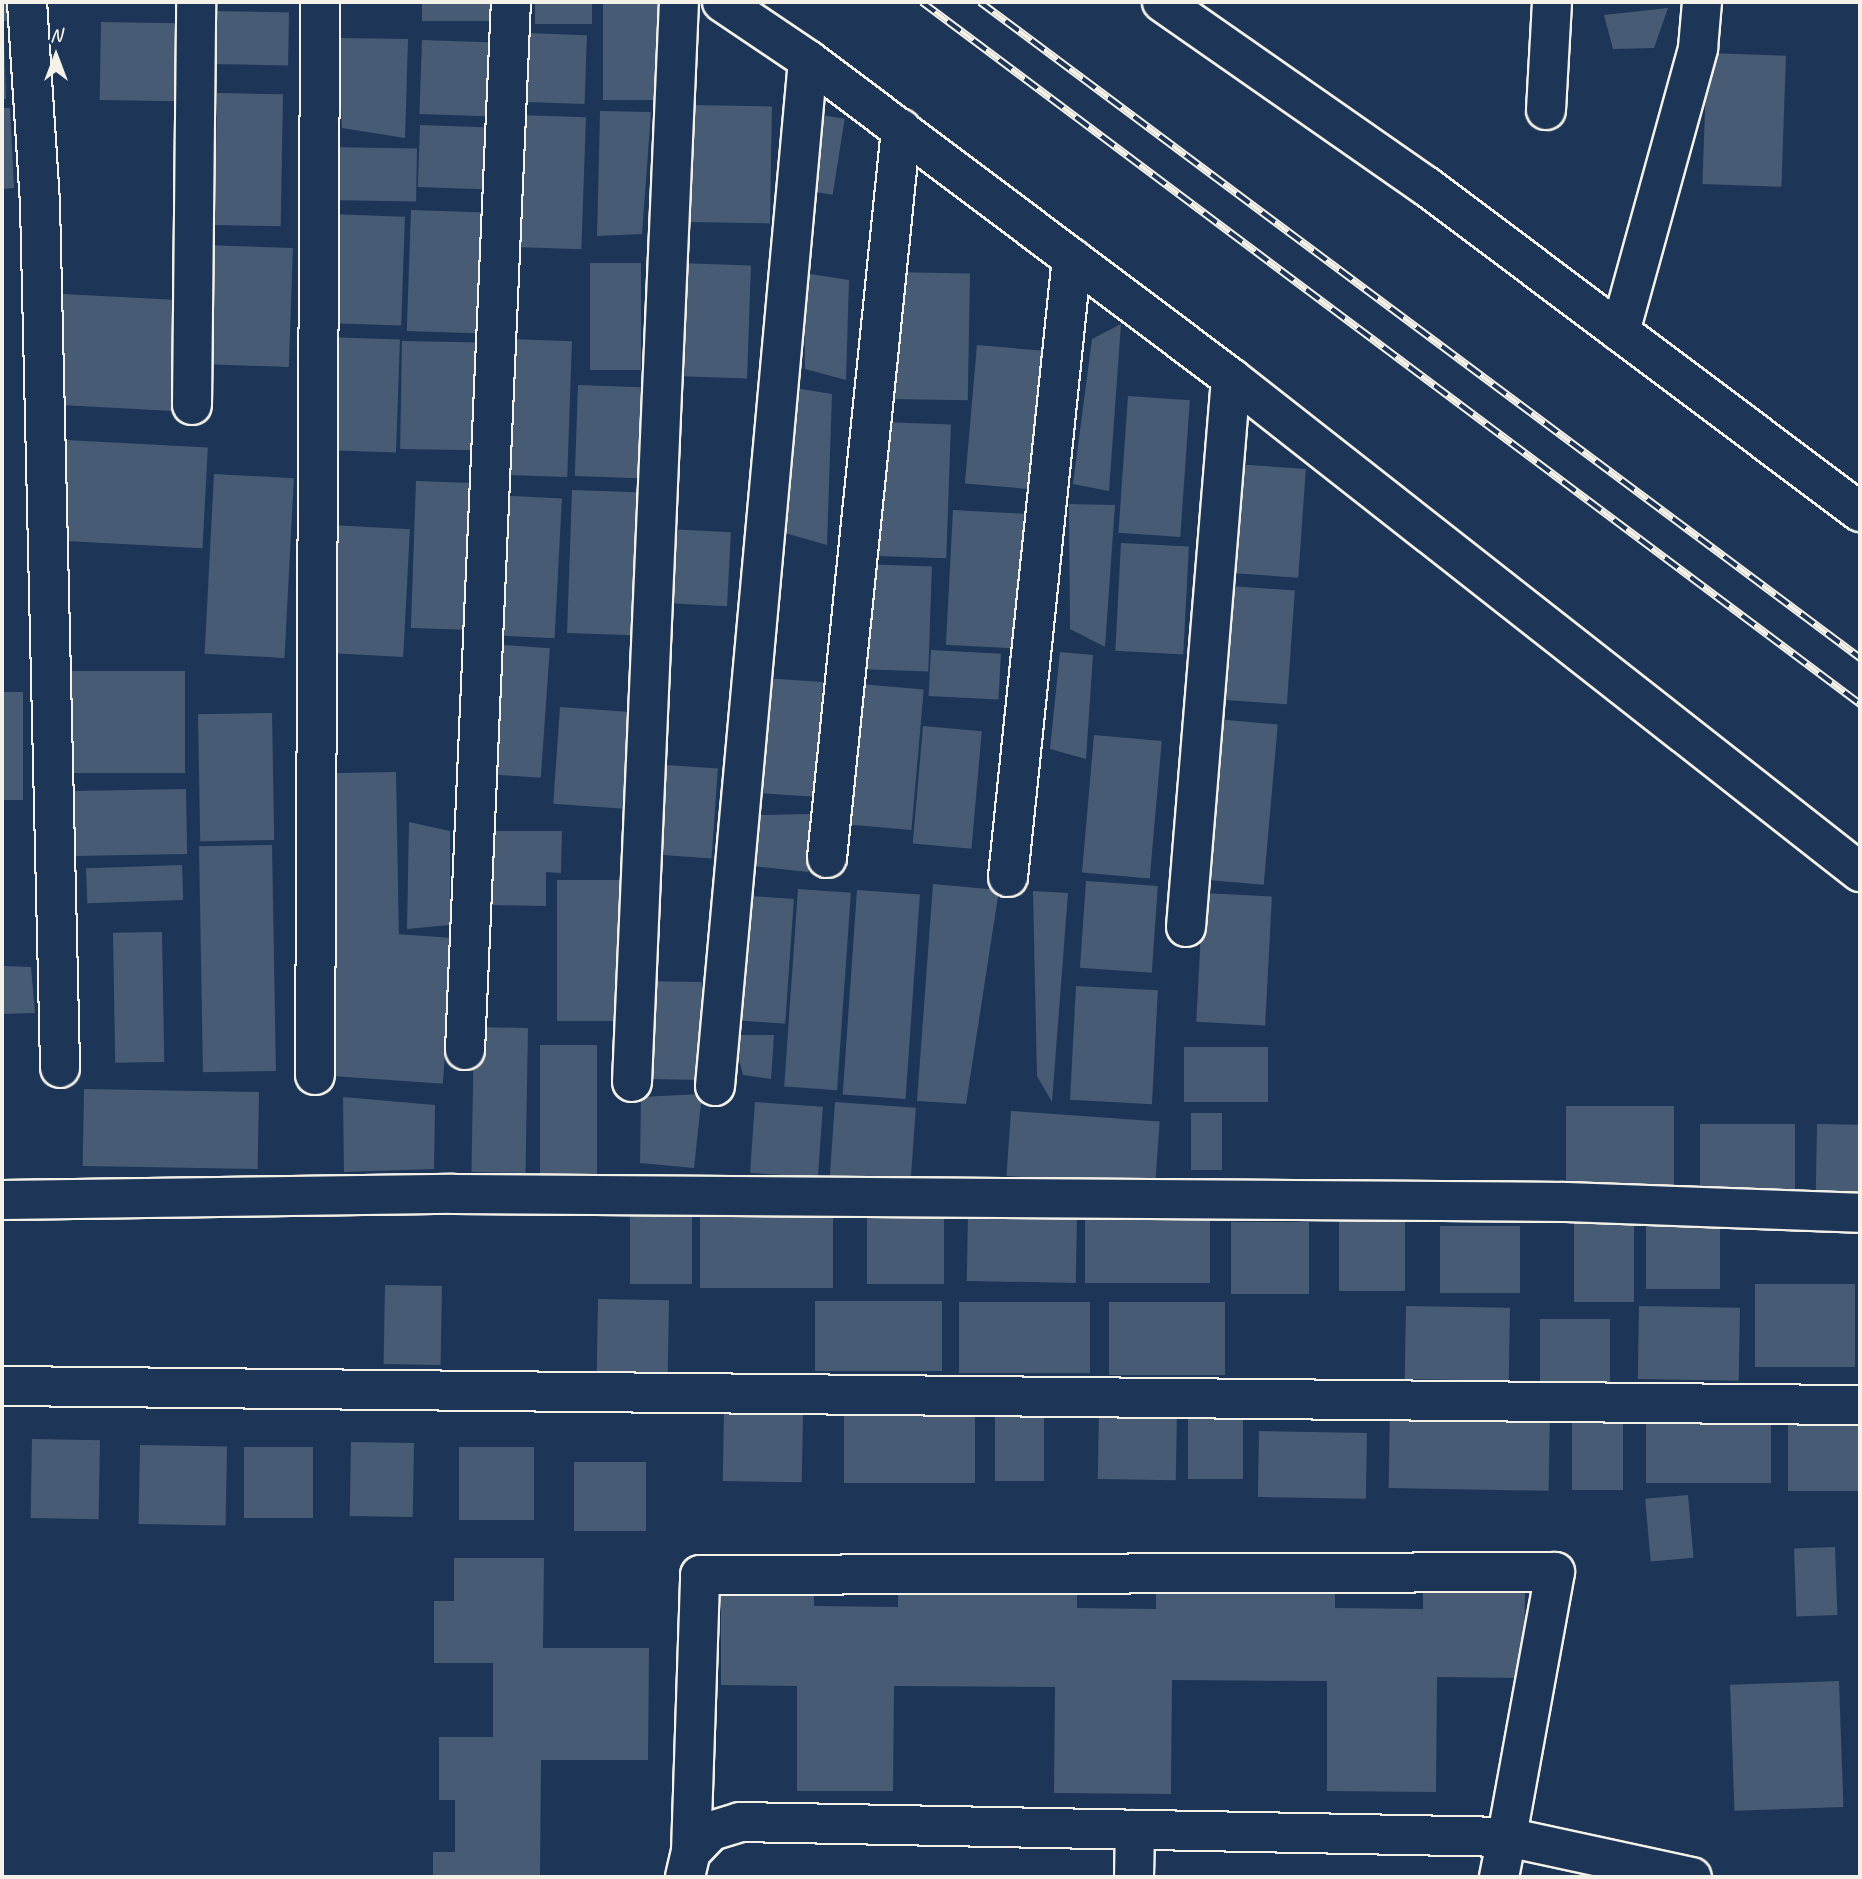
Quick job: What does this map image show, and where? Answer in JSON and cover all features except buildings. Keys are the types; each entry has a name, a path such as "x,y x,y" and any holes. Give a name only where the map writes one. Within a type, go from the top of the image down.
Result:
{"street":[{"path":"27,2 40,204 60,1068"},
{"path":"192,404 196,2"},
{"path":"314,1075 320,2"},
{"path":"466,1050 511,2"},
{"path":"632,1082 679,2"},
{"path":"722,2 808,60 1231,379 1860,872"},
{"path":"1162,2 1426,186 1860,512"},
{"path":"1546,110 1552,2"},
{"path":"1620,332 1698,48 1702,2"},
{"path":"715,1086 808,60"},
{"path":"827,858 901,130"},
{"path":"1008,877 1072,258"},
{"path":"1186,927 1231,379"},
{"path":"2,1200 453,1194 1565,1202 1860,1213"},
{"path":"2,1385 1860,1405"},
{"path":"688,1864 700,1575 1555,1572 1499,1877"},
{"path":"688,1864 711,1831 740,1822 1507,1837 1692,1877"},
{"path":"1134,1877 1135,1830"}],"railway":[{"path":"922,2 1860,704"},
{"path":"980,2 1860,658"}]}
